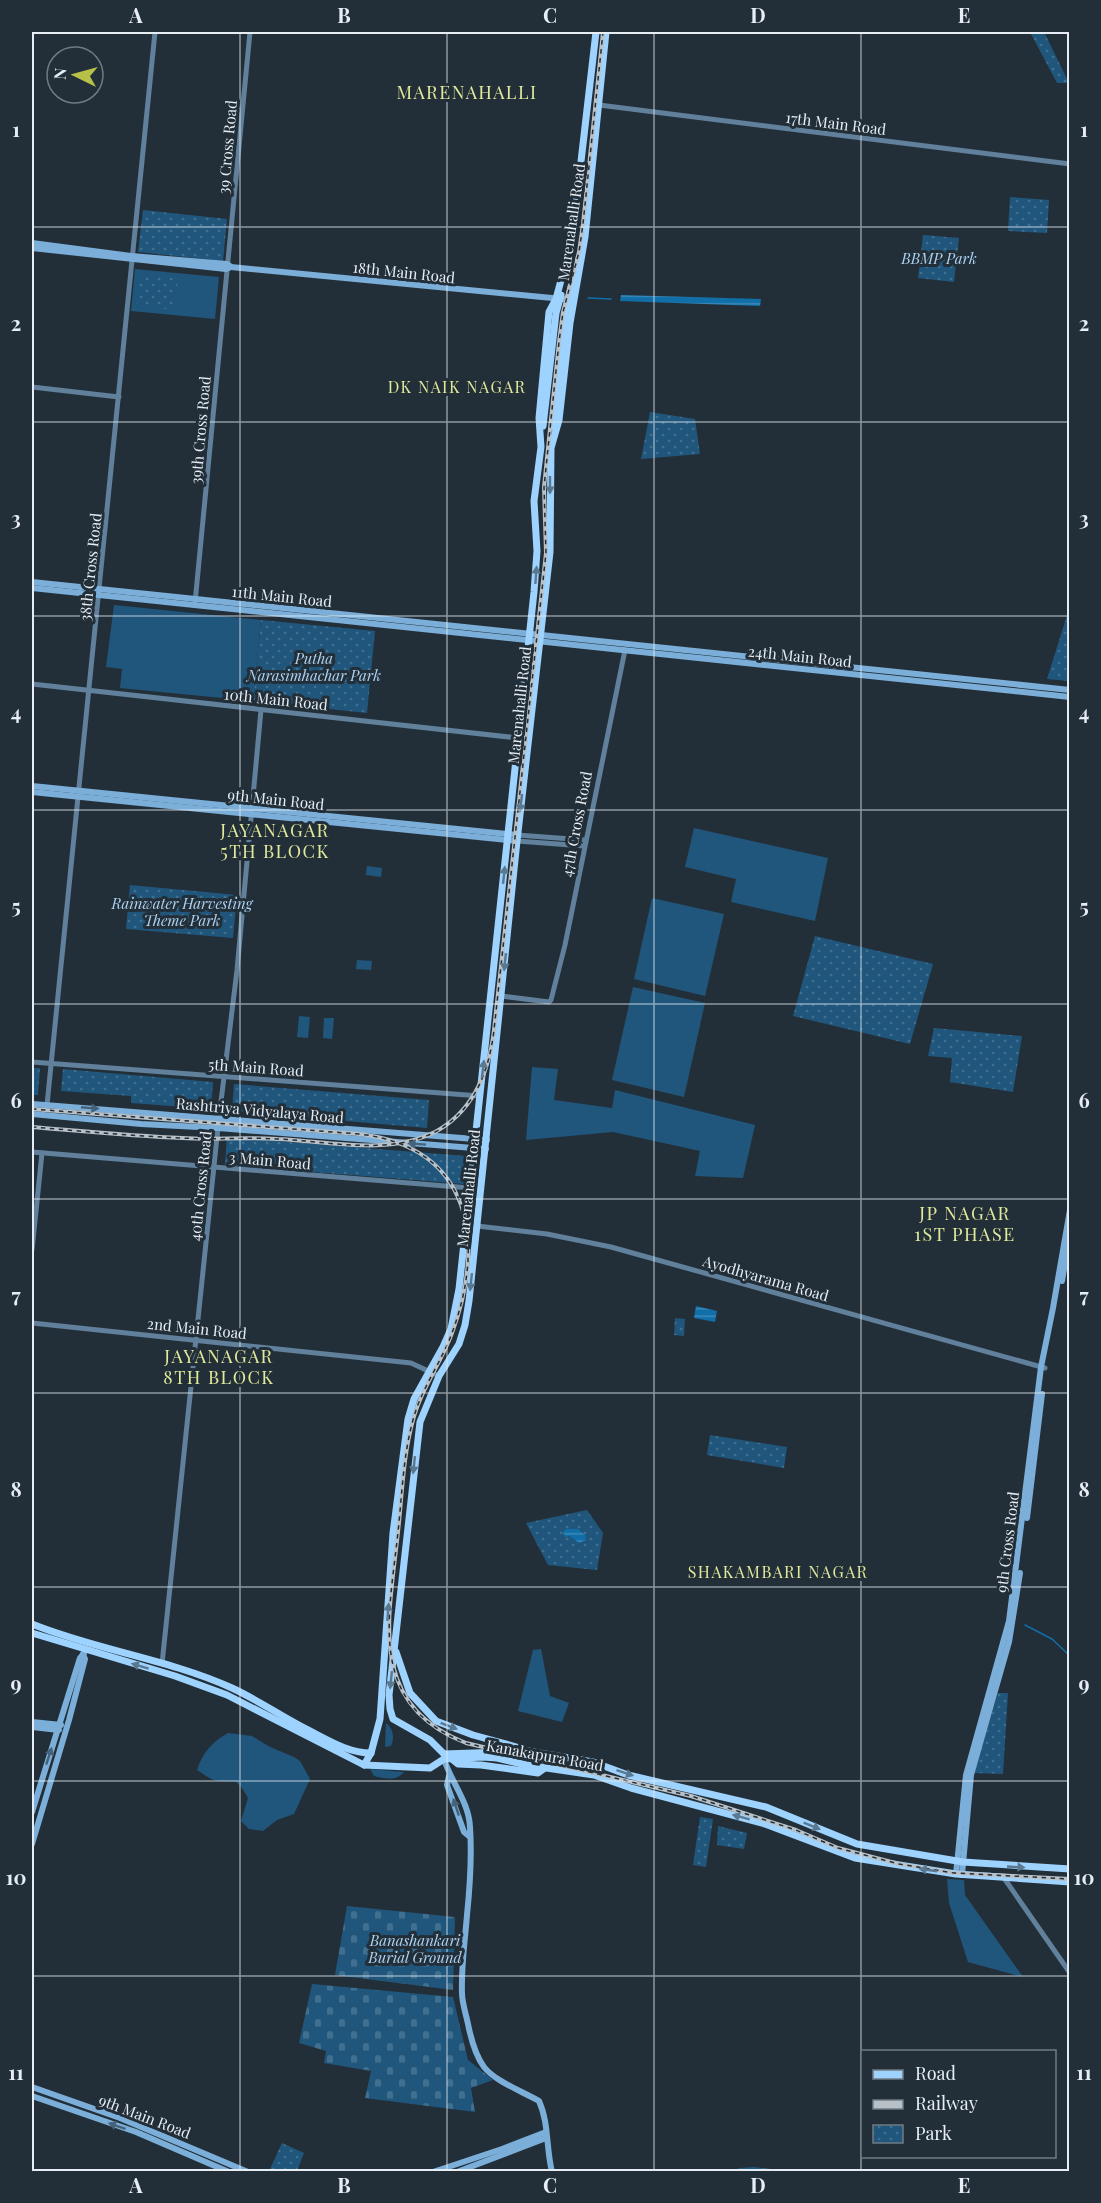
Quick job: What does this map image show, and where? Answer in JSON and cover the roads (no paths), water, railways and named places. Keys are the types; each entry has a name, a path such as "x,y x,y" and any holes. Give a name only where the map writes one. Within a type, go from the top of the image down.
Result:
{"main road":[{"name":"Marenahalli Road","path":"364,1765 371,1753 380,1712 393,1533 408,1419 414,1399 451,1329 459,1289 476,1148 537,551 534,501 541,447 539,418 549,312 556,299 572,239 597,32"},
{"path":"541,447 556,314 574,249 597,32"},
{"name":"Marenahalli Road","path":"390,1709 394,1647 416,1440 420,1422 440,1376 459,1344 465,1325 550,552 551,448 559,420 574,301 585,237 605,32"},
{"path":"551,448 565,314 579,259 584,223 605,32"},
{"name":"18th Main Road","path":"32,243 133,258"},
{"name":"18th Main Road","path":"32,248 574,301"},
{"name":"11th Main Road","path":"32,582 99,592"},
{"name":"11th Main Road","path":"32,588 99,592 529,637"},
{"name":"24th Main Road","path":"529,637 1070,690"},
{"name":"24th Main Road","path":"540,638 625,650 1070,697"},
{"name":"9th Main Road","path":"32,786 78,794"},
{"name":"9th Main Road","path":"32,792 78,794 517,838"},
{"name":"Rashtriya Vidyalaya Road","path":"32,1104 487,1140"},
{"name":"Rashtriya Vidyalaya Road","path":"32,1114 486,1149"},
{"name":"9th Cross Road","path":"959,1874 966,1775 1009,1621 1043,1367 1070,1209"},
{"name":"9th Cross Road","path":"1043,1367 1070,1234"},
{"name":"Kanakapura Road","path":"32,1624 85,1648 162,1664 232,1688 282,1717 345,1748 359,1753 371,1753"},
{"name":"Kanakapura Road","path":"32,1633 228,1695 364,1765 430,1768 446,1757 528,1751 593,1762 628,1775 765,1808 857,1844 960,1862 1070,1869"},
{"path":"394,1647 410,1693 436,1720 473,1735 528,1751"},
{"path":"32,1812 85,1648"},
{"path":"32,1844 67,1728 85,1659 85,1648"},
{"path":"380,1712 390,1709 393,1719 430,1740 446,1757 458,1764 492,1766 538,1773 545,1768"},
{"path":"32,1722 59,1728"},
{"path":"32,1727 67,1728"},
{"path":"446,1757 449,1776 447,1785 464,1832 470,1837 468,1904 462,1958 462,1995 470,2033 475,2052 485,2068 539,2101 544,2113 552,2172"},
{"name":"Kanakapura Road","path":"446,1757 494,1758 594,1775 631,1788 765,1824 855,1858 959,1874 1070,1882"},
{"path":"492,1766 494,1758"},
{"name":"9th Main Road","path":"32,2086 120,2118 248,2172"},
{"name":"9th Main Road","path":"32,2096 136,2132 230,2172"},
{"path":"433,2172 546,2135"},
{"path":"457,2172 546,2135"}],"street":[{"name":"38th Cross Road","path":"47,1105 155,32"},
{"name":"39 Cross Road","path":"228,267 250,32"},
{"name":"17th Main Road","path":"599,105 1070,164"},
{"name":"39th Cross Road","path":"195,602 228,267"},
{"path":"32,387 119,397"},
{"name":"47th Cross Road","path":"501,996 549,1002 551,1000 565,945 625,650"},
{"name":"10th Main Road","path":"32,684 518,738"},
{"name":"40th Cross Road","path":"162,1664 225,1077 261,710"},
{"path":"517,838 584,843"},
{"name":"5th Main Road","path":"32,1062 480,1096"},
{"name":"3 Main Road","path":"32,1152 470,1188"},
{"path":"32,1250 42,1153"},
{"name":"Ayodhyarama Road","path":"477,1226 547,1234 611,1247 1043,1367"},
{"name":"2nd Main Road","path":"32,1323 411,1363 430,1372"},
{"path":"430,1372 440,1376"},
{"path":"1004,1878 1070,1973"}],"waterway":[{"path":"588,298 611,299"},
{"path":"1025,1625 1052,1639 1070,1656"}],"railway":[{"path":"32,1127 205,1139 265,1138 357,1145 397,1144 435,1132 449,1123 460,1113 477,1089 488,1061 494,1030 546,553 544,487 559,342 563,312 579,252 583,224 603,32"},
{"path":"32,1109 359,1134 397,1143 426,1158 447,1178 461,1204 467,1233 468,1265 462,1299 452,1333 421,1398 410,1434 403,1476 389,1626 391,1655 398,1682 412,1706 434,1726 466,1743 691,1796 796,1830 838,1848 899,1864 954,1873 1070,1879"}],"district":[{"name":"MARENAHALLI","path":"467,92"},
{"name":"DK NAIK NAGAR","path":"457,386"},
{"name":"JAYANAGAR 5TH BLOCK","path":"275,840"},
{"name":"JP NAGAR 1ST PHASE","path":"965,1223"},
{"name":"JAYANAGAR 8TH BLOCK","path":"219,1366"},
{"name":"SHAKAMBARI NAGAR","path":"778,1571"}],"park label":[{"name":"BBMP Park","path":"939,258"},
{"name":"Putha Narasimhachar Park","path":"314,666"},
{"name":"Rainwater Harvesting Theme Park","path":"182,912"},
{"name":"Banashankari Burial Ground","path":"415,1948"}]}
